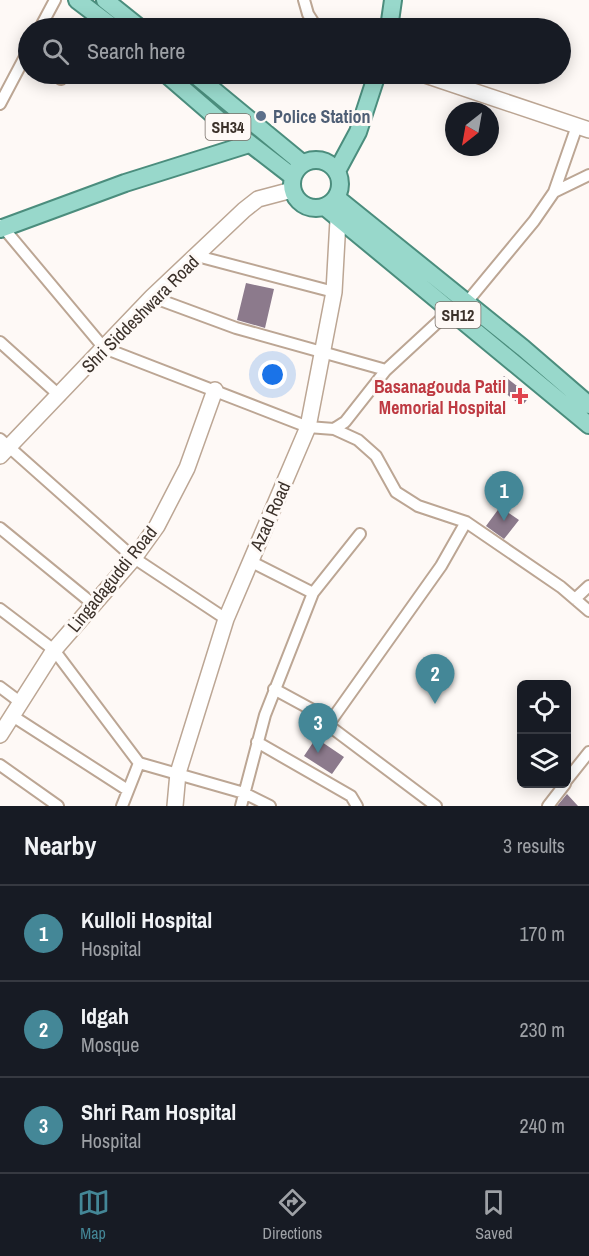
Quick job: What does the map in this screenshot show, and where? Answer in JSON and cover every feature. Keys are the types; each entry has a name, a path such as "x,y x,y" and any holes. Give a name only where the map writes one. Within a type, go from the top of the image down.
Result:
{"main road":[{"path":"77,0 101,18"},
{"path":"105,0 128,18"},
{"path":"390,18 393,0"},
{"name":"SH34","path":"178,84 249,144 296,176"},
{"name":"SH34","path":"204,84 296,176 305,206 331,202"},
{"path":"331,202 340,189 337,171 358,132 374,84"},
{"path":"1,226 125,183 249,144"},
{"path":"296,176 321,159 337,171"},
{"name":"SH12","path":"331,202 338,220 459,306 589,425"},
{"name":"SH12","path":"331,202 459,306 589,405"}],"street":[{"path":"45,18 55,0"},
{"path":"304,0 311,18"},
{"path":"0,104 18,72"},
{"path":"334,429 345,422 386,370 459,306 534,221 554,192 583,128 452,84"},
{"path":"554,192 589,175"},
{"name":"Shri Siddeshwara Road","path":"3,448 60,396 152,297 258,199 296,176"},
{"name":"Azad Road","path":"175,806 178,772 226,619 308,427 324,354 334,292 338,220"},
{"path":"1,226 104,348 308,427 334,429 358,440 376,456 396,492 418,506 466,522 589,611"},
{"path":"197,256 334,292"},
{"path":"152,297 225,325 386,370"},
{"path":"0,342 60,396"},
{"name":"Lingadaguddi Road","path":"0,735 54,650 134,558 157,526 187,468 215,390"},
{"path":"3,448 134,558 226,619"},
{"path":"328,725 441,566 466,522"},
{"path":"0,528 93,604"},
{"path":"241,806 257,742 274,689 313,593 360,534"},
{"path":"250,561 313,593"},
{"path":"575,599 589,586"},
{"path":"0,609 54,650 139,762 244,793 270,806"},
{"path":"0,687 20,702"},
{"path":"274,689 320,714 328,725 436,806"},
{"path":"11,715 126,789"},
{"path":"257,742 351,796 357,806"},
{"path":"571,775 589,752"},
{"path":"122,806 126,789 139,762"},
{"path":"0,765 58,806"},
{"path":"548,806 562,788"}],"building":[{"path":"246,283 274,289 265,328 237,320"},
{"path":"504,376 530,396 522,406 496,386"},
{"path":"500,507 519,520 504,539 486,526"},
{"path":"316,738 344,757 332,774 304,756"},
{"path":"567,794 578,806 557,806"}],"place":[{"name":"Police Station","path":"261,116"},
{"name":"Basanagouda Patil Memorial Hospital","path":"520,396"},
{"name":"Kulloli Hospital","path":"504,521"},
{"name":"Idgah","path":"435,704"},
{"name":"Shri Ram Hospital","path":"318,753"}]}
